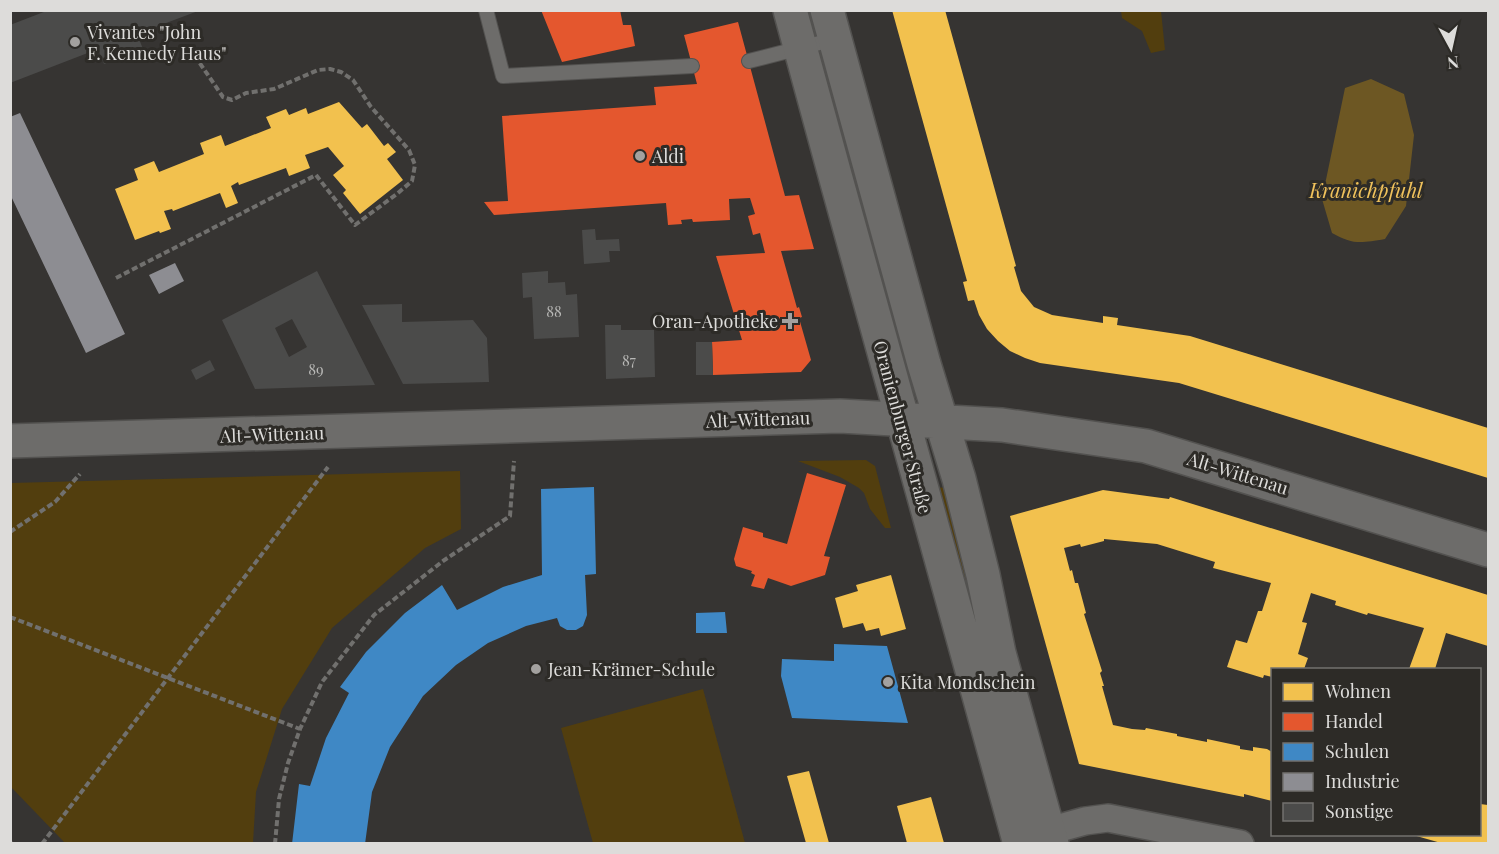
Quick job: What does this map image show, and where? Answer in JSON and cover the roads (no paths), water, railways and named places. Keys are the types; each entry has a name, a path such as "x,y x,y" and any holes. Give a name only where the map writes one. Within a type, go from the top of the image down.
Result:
{"main road":[{"name":"Oranienburger Straße","path":"790,10 800,48 880,268 942,422 971,525 984,658"},
{"name":"Oranienburger Straße","path":"831,25 880,268 901,420 984,658 1041,839"},
{"name":"Alt-Wittenau","path":"10,441 840,416 1002,425 1146,446 1488,550"}],"street":[{"path":"1041,839 1085,821 1108,818 1240,843"}],"lane":[{"path":"486,10 503,76 692,66"},
{"path":"749,61 800,48 831,25"}],"water":[{"name":"Kranichpfuhl","path":"1371,79 1404,94 1414,135 1406,206 1385,239 1357,242 1346,240 1332,233 1322,199 1345,88"}],"place":[{"name":"Vivantes \"John F. Kennedy Haus\"","path":"75,42"},
{"name":"Aldi","path":"640,156"},
{"name":"Oran-Apotheke","path":"790,321"},
{"name":"Jean-Krämer-Schule","path":"536,669"},
{"name":"Kita Mondschein","path":"888,682"}]}
